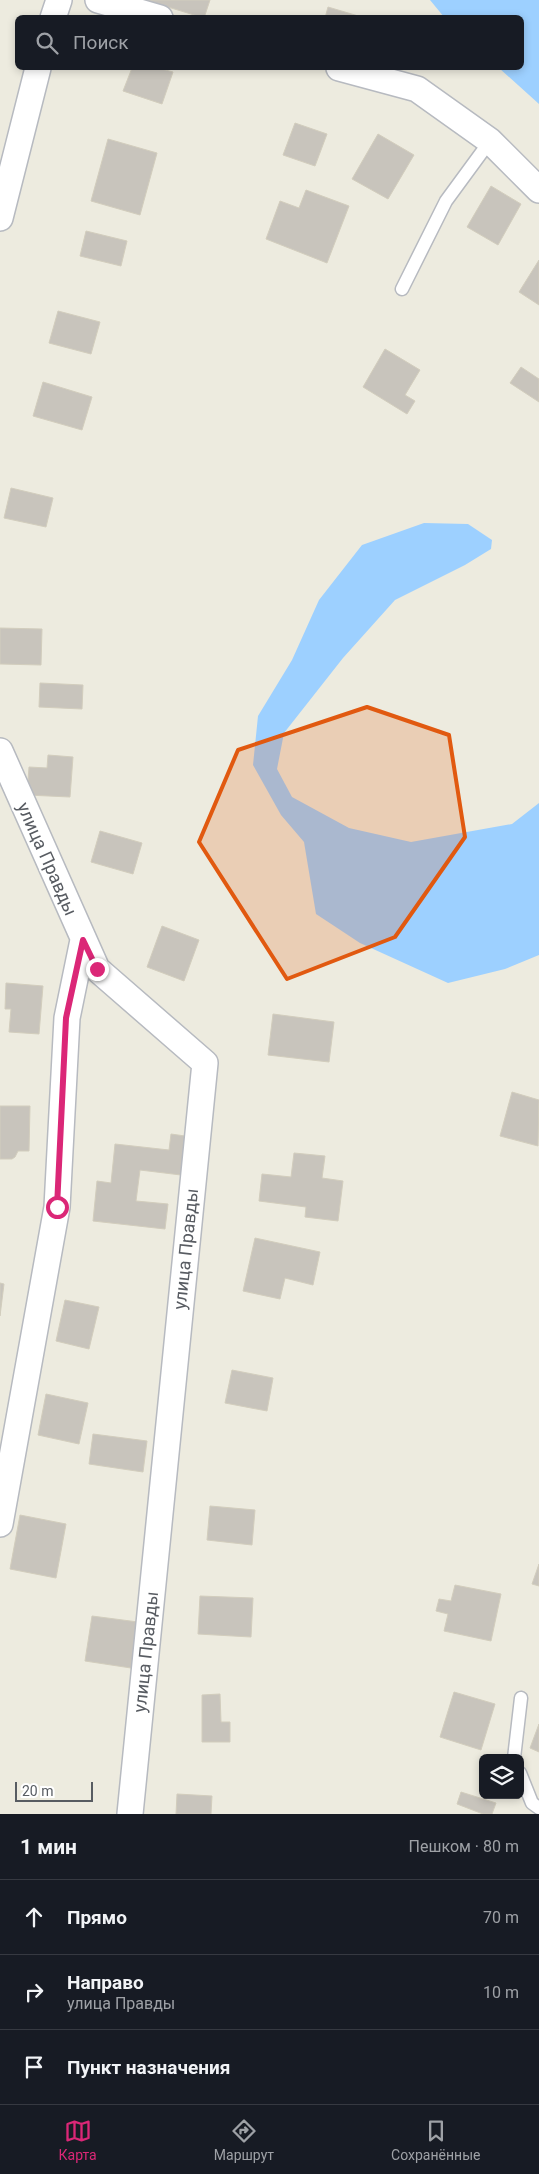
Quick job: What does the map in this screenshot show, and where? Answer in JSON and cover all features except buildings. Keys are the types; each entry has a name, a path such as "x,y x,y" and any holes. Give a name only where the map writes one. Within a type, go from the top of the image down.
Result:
{"street":[{"path":"54,15 59,0"},
{"path":"98,0 150,15"},
{"path":"0,218 37,70"},
{"path":"346,70 416,89 490,141 539,190"},
{"name":"улица Правды","path":"0,751 97,969 205,1063 130,1814"},
{"path":"0,1524 57,1207 66,1018 83,940"}],"lane":[{"path":"402,289 446,201 490,141"},
{"path":"514,1754 521,1698"},
{"path":"524,1783 532,1803 539,1808"}],"highlighted area":[{"path":"367,707 449,735 465,837 395,937 287,979 199,842 238,750"}],"water":[{"path":"430,0 539,0 539,104 501,70 524,70 524,15 442,15"},
{"path":"424,523 468,524 492,540 491,549 465,565 395,600 343,658 284,733 277,769 292,797 349,828 411,842 512,824 539,803 539,955 505,969 448,983 360,943 316,914 304,842 281,815 253,765 258,716 292,660 319,600 362,545"}],"route":[{"path":"57,1207 66,1018 83,940 97,969"}]}
